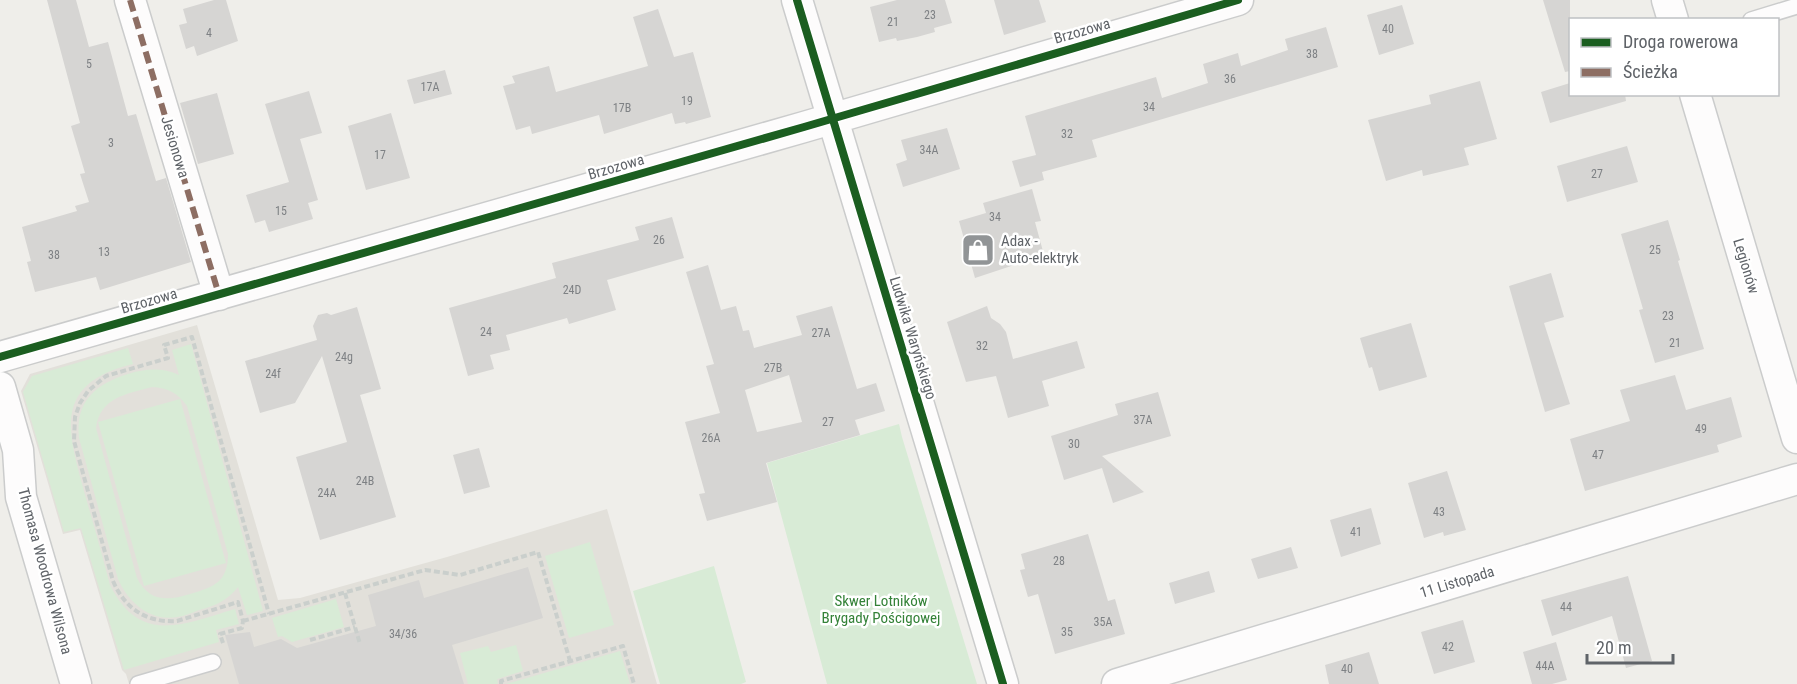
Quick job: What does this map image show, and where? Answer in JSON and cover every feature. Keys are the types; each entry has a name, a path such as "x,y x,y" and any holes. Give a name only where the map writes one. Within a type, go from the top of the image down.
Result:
{"street":[{"name":"Jesionowa","path":"130,0 219,295"},
{"name":"Ludwika Waryńskiego","path":"797,0 1003,684"},
{"name":"Brzozowa","path":"0,357 832,119 1238,0"},
{"path":"1667,0 1672,18"},
{"name":"Legionów","path":"1696,96 1797,438"},
{"name":"Thomasa Woodrowa Wilsona","path":"0,387 18,450 21,497 76,684"},
{"name":"11 Listopada","path":"1117,684 1797,479"}],"lane":[{"path":"1758,18 1797,6"},
{"path":"138,684 213,662"}],"path":[{"path":"213,662 223,644 220,633 242,628 243,621 238,602 177,621 166,622 138,613 126,603 113,581 74,441 76,410 88,391 106,376 168,358 164,345 192,337 269,614"},
{"path":"243,621 425,570 460,575 538,552 570,662"},
{"path":"345,593 360,644"},
{"path":"310,640 355,627"},
{"path":"501,684 501,681 623,646 634,684"}],"shaded area":[{"path":"197,325 278,600 300,598 607,509 657,684 129,684 122,670 80,530 63,534 21,391 30,374"}],"green space":[{"path":"191,344 263,611 247,615 238,587 221,602 210,607 180,617 167,618 141,608 128,595 118,579 79,438 80,414 90,396 97,389 116,378 147,370 166,371 179,375 172,350","holes":["152,387 168,390 187,406 228,554 225,571 218,582 213,586 174,598 159,598 147,592 137,578 96,428 103,410 116,398"]},
{"path":"128,348 133,364 107,373 89,384 77,398 72,413 71,431 74,451 110,585 122,604 135,617 149,623 165,626 181,624 235,609 239,624 216,630 219,642 124,670 81,528 64,532 23,392 32,376"},
{"path":"180,399 226,563 144,586 98,422"},
{"name":"Skwer Lotników Brygady Pościgowej","path":"899,424 977,684 827,684 767,463"},
{"path":"590,542 614,625 569,638 545,556"},
{"path":"714,566 746,682 741,684 660,684 633,591"},
{"path":"336,599 344,627 292,642 282,636 278,637 272,618"},
{"path":"516,645 523,671 497,679 498,684 468,684 460,653 488,646 491,652"},
{"path":"620,651 630,684 506,684"}],"building":[{"path":"47,0 76,0 89,47 108,42 128,116 136,114 156,181 166,178 191,262 100,290 96,277 35,292 27,262 31,261 22,227 77,211 75,206 89,202 80,174 85,173 71,126 80,123"},
{"path":"214,0 226,0 238,41 197,56 194,46 186,49 179,25 187,23 183,9"},
{"path":"897,0 945,0 952,23 934,28 935,32 917,37 879,42 870,7"},
{"path":"994,0 1039,0 1046,22 1004,35"},
{"path":"1543,0 1570,0 1569,71 1565,72"},
{"path":"1402,5 1414,44 1379,55 1367,15"},
{"path":"658,9 674,57 693,52 711,117 686,124 685,122 675,124 672,113 604,134 599,115 532,134 530,126 516,130 503,86 515,83 512,76 549,66 556,92 648,66 633,17"},
{"path":"1326,27 1338,67 1092,140 1097,157 1042,172 1044,180 1020,187 1012,161 1036,155 1025,116 1156,77 1162,98 1208,83 1203,64 1238,53 1241,66 1288,50 1285,39"},
{"path":"445,70 452,94 414,104 407,80"},
{"path":"1480,81 1497,139 1464,148 1469,165 1423,176 1422,170 1386,181 1368,120 1431,104 1429,95"},
{"path":"1569,83 1569,96 1625,96 1626,101 1550,123 1541,92"},
{"path":"309,91 322,133 300,139 318,200 308,203 313,219 269,232 265,220 255,223 246,195 289,182 265,104"},
{"path":"217,93 234,154 198,164 180,103"},
{"path":"391,113 410,178 366,190 348,126"},
{"path":"947,128 960,169 903,187 896,164 907,160 901,140"},
{"path":"1627,146 1638,182 1567,202 1557,166"},
{"path":"1032,189 1041,221 1035,222 1044,255 975,278 959,221 986,213 983,203"},
{"path":"672,217 684,258 607,280 616,310 569,324 567,318 506,335 510,350 490,355 494,369 468,376 449,308 556,278 552,263 639,240 635,227"},
{"path":"1668,220 1704,349 1655,363 1639,310 1643,309 1621,234"},
{"path":"708,265 721,310 736,306 743,331 749,330 754,348 802,335 796,316 832,306 857,389 876,383 885,411 855,420 860,435 766,463 777,502 707,521 699,494 705,493 685,422 720,413 706,366 714,364 686,272","holes":["789,375 802,422 757,432 745,390"]},
{"path":"1551,273 1564,317 1544,323 1570,404 1545,412 1509,286"},
{"path":"987,306 991,318 1006,332 1013,359 1077,341 1085,368 1042,381 1049,406 1008,418 996,376 966,382 947,322"},
{"path":"357,307 381,389 360,395 396,517 320,540 296,457 347,442 322,356 295,403 260,413 245,361 317,340 313,326 318,315 327,313 331,315"},
{"path":"1411,323 1427,377 1379,391 1360,338"},
{"path":"1675,375 1686,410 1731,397 1742,437 1717,445 1719,452 1585,491 1570,439 1630,421 1620,390"},
{"path":"1158,392 1171,436 1102,456 1144,492 1113,503 1102,468 1064,480 1051,436 1118,415 1115,404"},
{"path":"479,448 490,487 464,494 453,455"},
{"path":"1447,471 1466,530 1444,536 1443,532 1424,538 1408,483"},
{"path":"1371,508 1381,544 1341,557 1330,520"},
{"path":"1088,534 1108,601 1115,599 1125,634 1055,654 1038,594 1028,597 1020,570 1025,569 1021,554"},
{"path":"1291,547 1298,568 1258,579 1251,559"},
{"path":"528,567 543,618 452,645 464,684 239,684 225,635 250,632 254,647 281,639 297,648 376,626 368,595 419,580 424,598"},
{"path":"1209,571 1215,592 1175,604 1169,583"},
{"path":"1628,576 1652,661 1626,668 1612,616 1552,636 1541,600"},
{"path":"1463,620 1475,662 1434,674 1421,632"},
{"path":"1556,642 1567,680 1552,684 1532,684 1523,652"},
{"path":"1369,652 1379,684 1329,684 1325,665"}],"marked path":[{"path":"130,0 219,295"}],"cycle path":[{"path":"797,0 1003,684"},
{"path":"0,357 1238,0"}],"place":[{"name":"Adax - Auto-elektryk","path":"978,250"}]}
